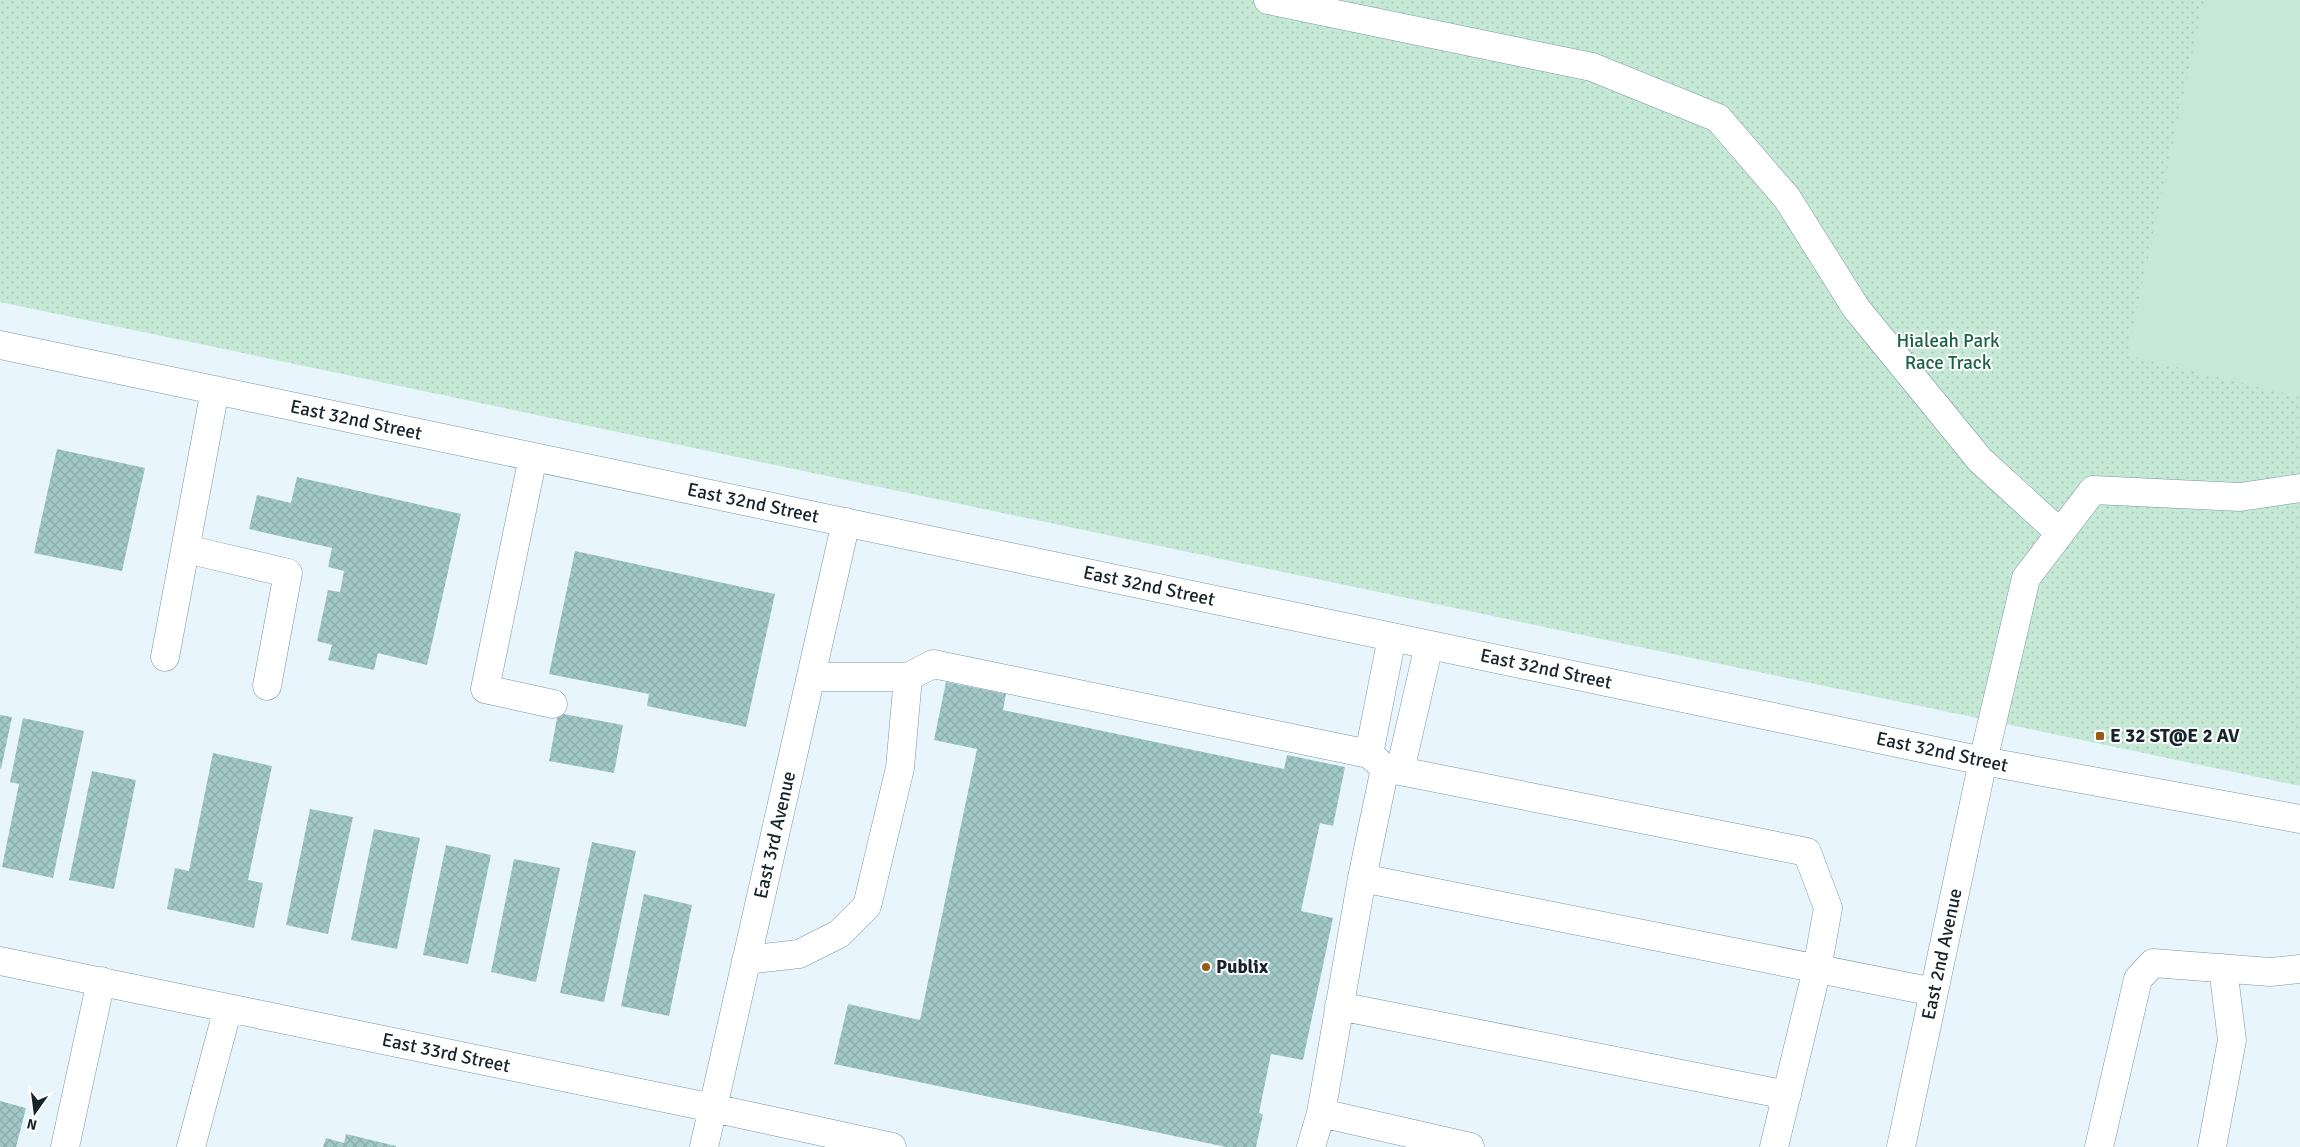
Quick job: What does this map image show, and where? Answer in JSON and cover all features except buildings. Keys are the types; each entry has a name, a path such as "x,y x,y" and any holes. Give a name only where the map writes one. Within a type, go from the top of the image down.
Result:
{"street":[{"path":"1268,0 1592,67 1718,118 1787,198 1856,308 1980,460 2060,533"},
{"name":"East 32nd Street","path":"0,345 1983,761 2300,819"},
{"path":"166,657 215,390"},
{"path":"533,457 485,688 553,704"},
{"name":"East 2nd Avenue","path":"1901,1147 1983,761 2026,578 2093,490 2240,497 2300,488"},
{"name":"East 3rd Avenue","path":"704,1147 846,522"},
{"path":"186,549 288,573 268,686"},
{"path":"1311,1147 1320,1113 1362,878 1385,764 1392,637"},
{"path":"1385,764 1429,645"},
{"path":"811,677 908,677 932,664 1385,764 1807,852 1828,908 1817,969 1774,1147"},
{"path":"746,960 799,954 839,934 867,906 900,768 908,677"},
{"path":"1362,878 1934,992"},
{"name":"East 33rd Street","path":"0,960 892,1147"},
{"path":"2099,1147 2138,979 2153,963 2270,972 2300,969"},
{"path":"2212,1147 2232,1040 2223,968"},
{"path":"65,1147 101,981"},
{"path":"1339,1006 1787,1095"},
{"path":"191,1147 228,1008"},
{"path":"1320,1113 1470,1147"}],"green space":[{"name":"Hialeah Park Race Track","path":"0,0 2300,0 2300,786 0,302"},
{"path":"2204,0 2300,0 2300,397 2127,355"}],"place":[{"name":"E 32 ST@E 2 AV","path":"2100,736"},
{"name":"Publix","path":"1206,967"}]}
